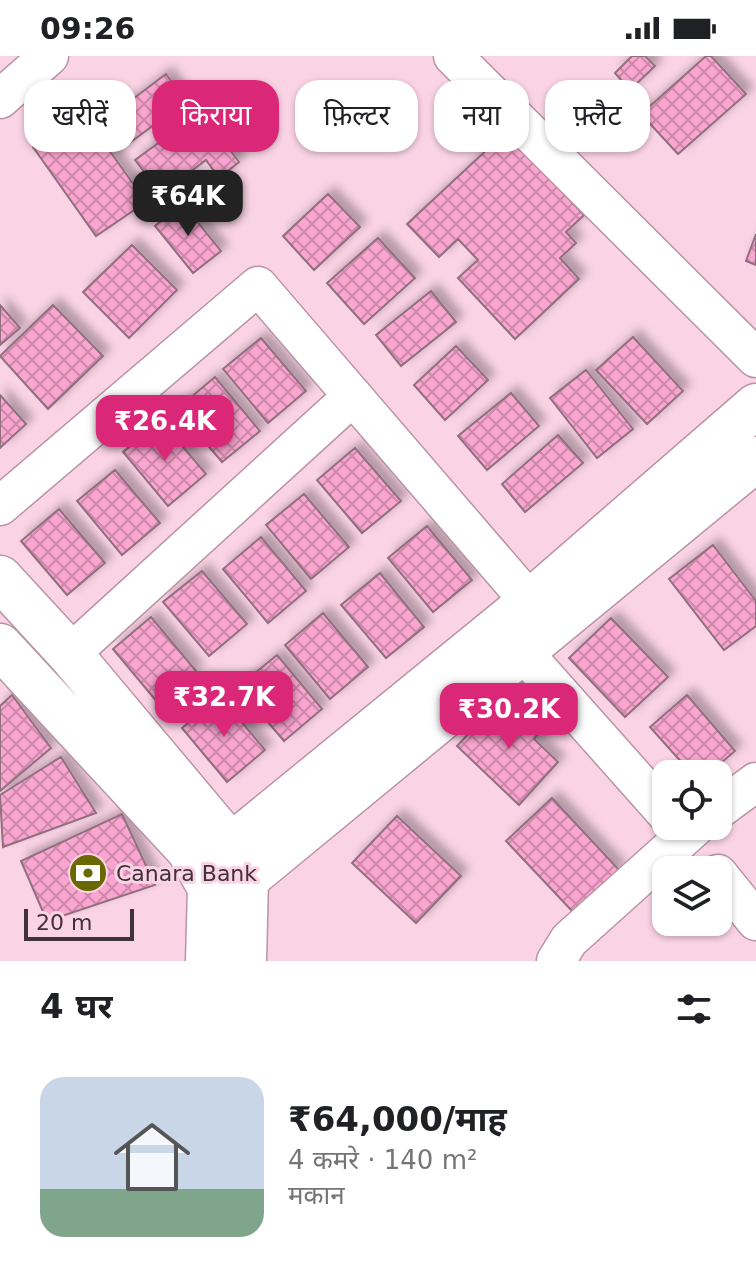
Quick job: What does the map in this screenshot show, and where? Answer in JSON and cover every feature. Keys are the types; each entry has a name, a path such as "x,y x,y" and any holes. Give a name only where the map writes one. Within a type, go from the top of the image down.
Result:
{"street":[{"path":"0,99 49,56"},
{"path":"453,56 756,358"},
{"path":"0,506 258,286 530,602"},
{"path":"70,654 353,396"},
{"path":"509,639 530,602 756,406"},
{"path":"208,961 212,907 225,864 509,639 756,459"},
{"path":"0,578 70,654 225,864 244,961"},
{"path":"509,639 652,794"},
{"path":"0,646 189,850 225,864"},
{"path":"732,800 756,782"},
{"path":"556,961 569,940 666,840"},
{"path":"732,892 756,921"}],"building":[{"path":"632,56 645,56 655,66 640,80 621,80 615,73"},
{"path":"706,56 711,56 746,94 678,154 650,124 650,106"},
{"path":"152,85 152,126 136,138 136,97"},
{"path":"152,148 152,152 231,152 239,162 219,178 206,160 161,194 135,160"},
{"path":"37,152 110,152 146,202 96,236"},
{"path":"484,152 525,152 584,215 566,232 576,243 560,258 579,279 515,339 458,278 478,260 458,239 439,257 407,224"},
{"path":"328,194 360,227 314,270 283,236"},
{"path":"183,204 221,251 193,273 155,226"},
{"path":"756,234 756,265 746,261"},
{"path":"378,238 415,278 364,324 327,283"},
{"path":"132,245 177,290 129,338 83,292"},
{"path":"431,291 456,322 401,366 376,335"},
{"path":"0,305 20,328 0,345"},
{"path":"53,305 103,356 48,409 0,356"},
{"path":"633,337 683,391 647,424 596,370"},
{"path":"261,338 306,391 268,423 223,369"},
{"path":"456,346 488,380 445,420 414,385"},
{"path":"586,370 633,429 597,458 550,398"},
{"path":"215,377 260,431 222,462 177,409"},
{"path":"511,393 539,426 487,470 458,436"},
{"path":"0,395 26,424 0,448"},
{"path":"161,421 206,474 168,506 123,452"},
{"path":"558,435 583,463 525,512 502,484"},
{"path":"355,448 401,501 362,533 317,480"},
{"path":"115,470 160,523 122,555 77,501"},
{"path":"304,494 349,547 311,579 266,525"},
{"path":"59,509 105,563 67,595 21,541"},
{"path":"427,526 472,580 433,612 388,558"},
{"path":"261,537 306,591 268,623 223,569"},
{"path":"713,545 756,601 756,626 724,650 669,579"},
{"path":"202,571 247,624 209,656 163,602"},
{"path":"380,573 424,627 386,658 341,605"},
{"path":"323,613 368,667 330,699 285,645"},
{"path":"151,617 196,671 158,703 113,649"},
{"path":"611,618 668,677 625,717 569,658"},
{"path":"277,655 322,709 284,741 238,687"},
{"path":"12,695 51,748 0,791 0,706"},
{"path":"687,695 735,751 724,760 679,760 650,727"},
{"path":"220,696 265,750 227,782 182,728"},
{"path":"504,696 541,731 534,739 558,762 519,805 457,746"},
{"path":"61,757 96,813 3,847 0,795"},
{"path":"552,798 619,870 573,912 506,841"},
{"name":"Canara Bank","path":"122,814 155,885 47,921 21,861"},
{"path":"397,816 461,876 416,923 352,863"}],"place":[{"name":"Canara Bank","path":"88,873"}]}
